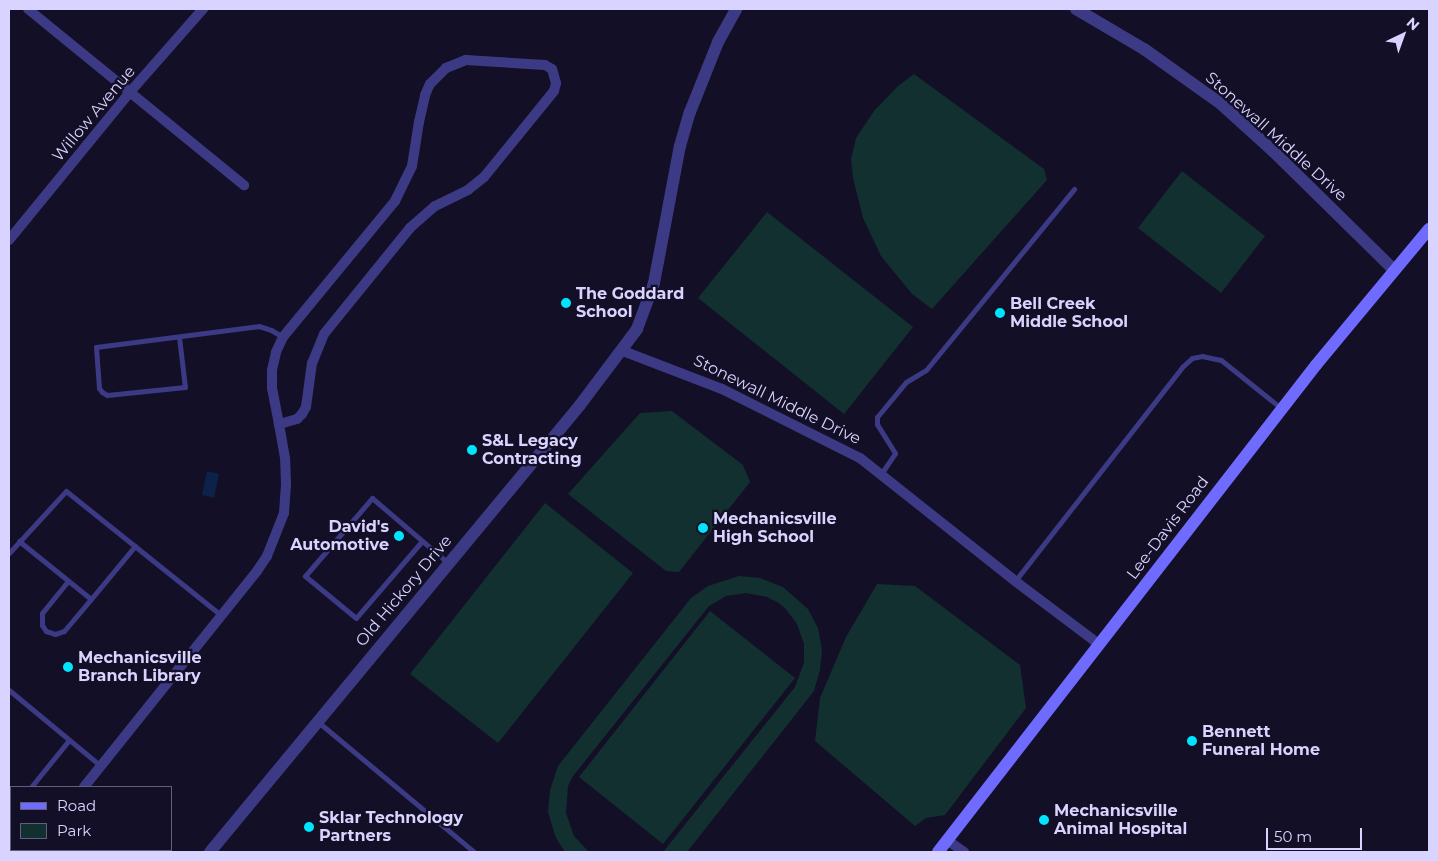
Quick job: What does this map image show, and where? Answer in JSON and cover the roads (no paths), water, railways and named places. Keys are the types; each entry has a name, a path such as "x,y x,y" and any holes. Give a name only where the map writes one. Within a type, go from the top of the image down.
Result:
{"main road":[{"name":"Lee-Davis Road","path":"938,852 1281,409 1429,229"}],"street":[{"path":"28,9 244,185"},
{"name":"Willow Avenue","path":"9,240 130,92 204,9"},
{"path":"623,351 637,329 649,299 680,146 690,112 718,42 736,9"},
{"name":"Stonewall Middle Drive","path":"1076,9 1144,50 1221,104 1273,151 1394,270"},
{"path":"85,786 222,616 267,556 284,514 286,458 274,406 272,370 276,352 283,337 395,201 405,185 412,166 425,95 436,76 446,68 466,60 545,65 552,69 556,82 554,91 484,176 468,190 421,216 324,334 312,363 306,407 297,419 279,424"},
{"name":"Stonewall Middle Drive","path":"623,351 722,388 860,458 1014,581 1100,645"},
{"name":"Old Hickory Drive","path":"210,852 623,351"},
{"path":"947,840 964,852"}],"lane":[{"path":"881,475 895,453 877,424 877,417 906,382 926,370 1074,189"},
{"path":"179,337 184,387 107,395 99,388 96,347 259,326 283,337"},
{"path":"1014,581 1182,367 1192,358 1202,356 1221,360 1281,409"},
{"path":"9,553 38,524 66,491 222,616"},
{"path":"422,541 356,618 305,576 372,498 449,564"},
{"path":"19,541 91,599"},
{"path":"68,581 42,613 42,625 46,631 55,634 64,631 135,546"},
{"path":"9,690 102,766"},
{"path":"317,721 474,852"},
{"path":"32,786 69,740"}],"water":[{"path":"207,471 219,474 214,498 202,495"}],"place":[{"name":"The Goddard School","path":"566,303"},
{"name":"Bell Creek Middle School","path":"1000,313"},
{"name":"S&L Legacy Contracting","path":"472,450"},
{"name":"Mechanicsville High School","path":"703,528"},
{"name":"David's Automotive","path":"399,536"},
{"name":"Mechanicsville Branch Library","path":"68,667"},
{"name":"Bennett Funeral Home","path":"1192,741"},
{"name":"Mechanicsville Animal Hospital","path":"1044,820"},
{"name":"Sklar Technology Partners","path":"309,827"}]}
